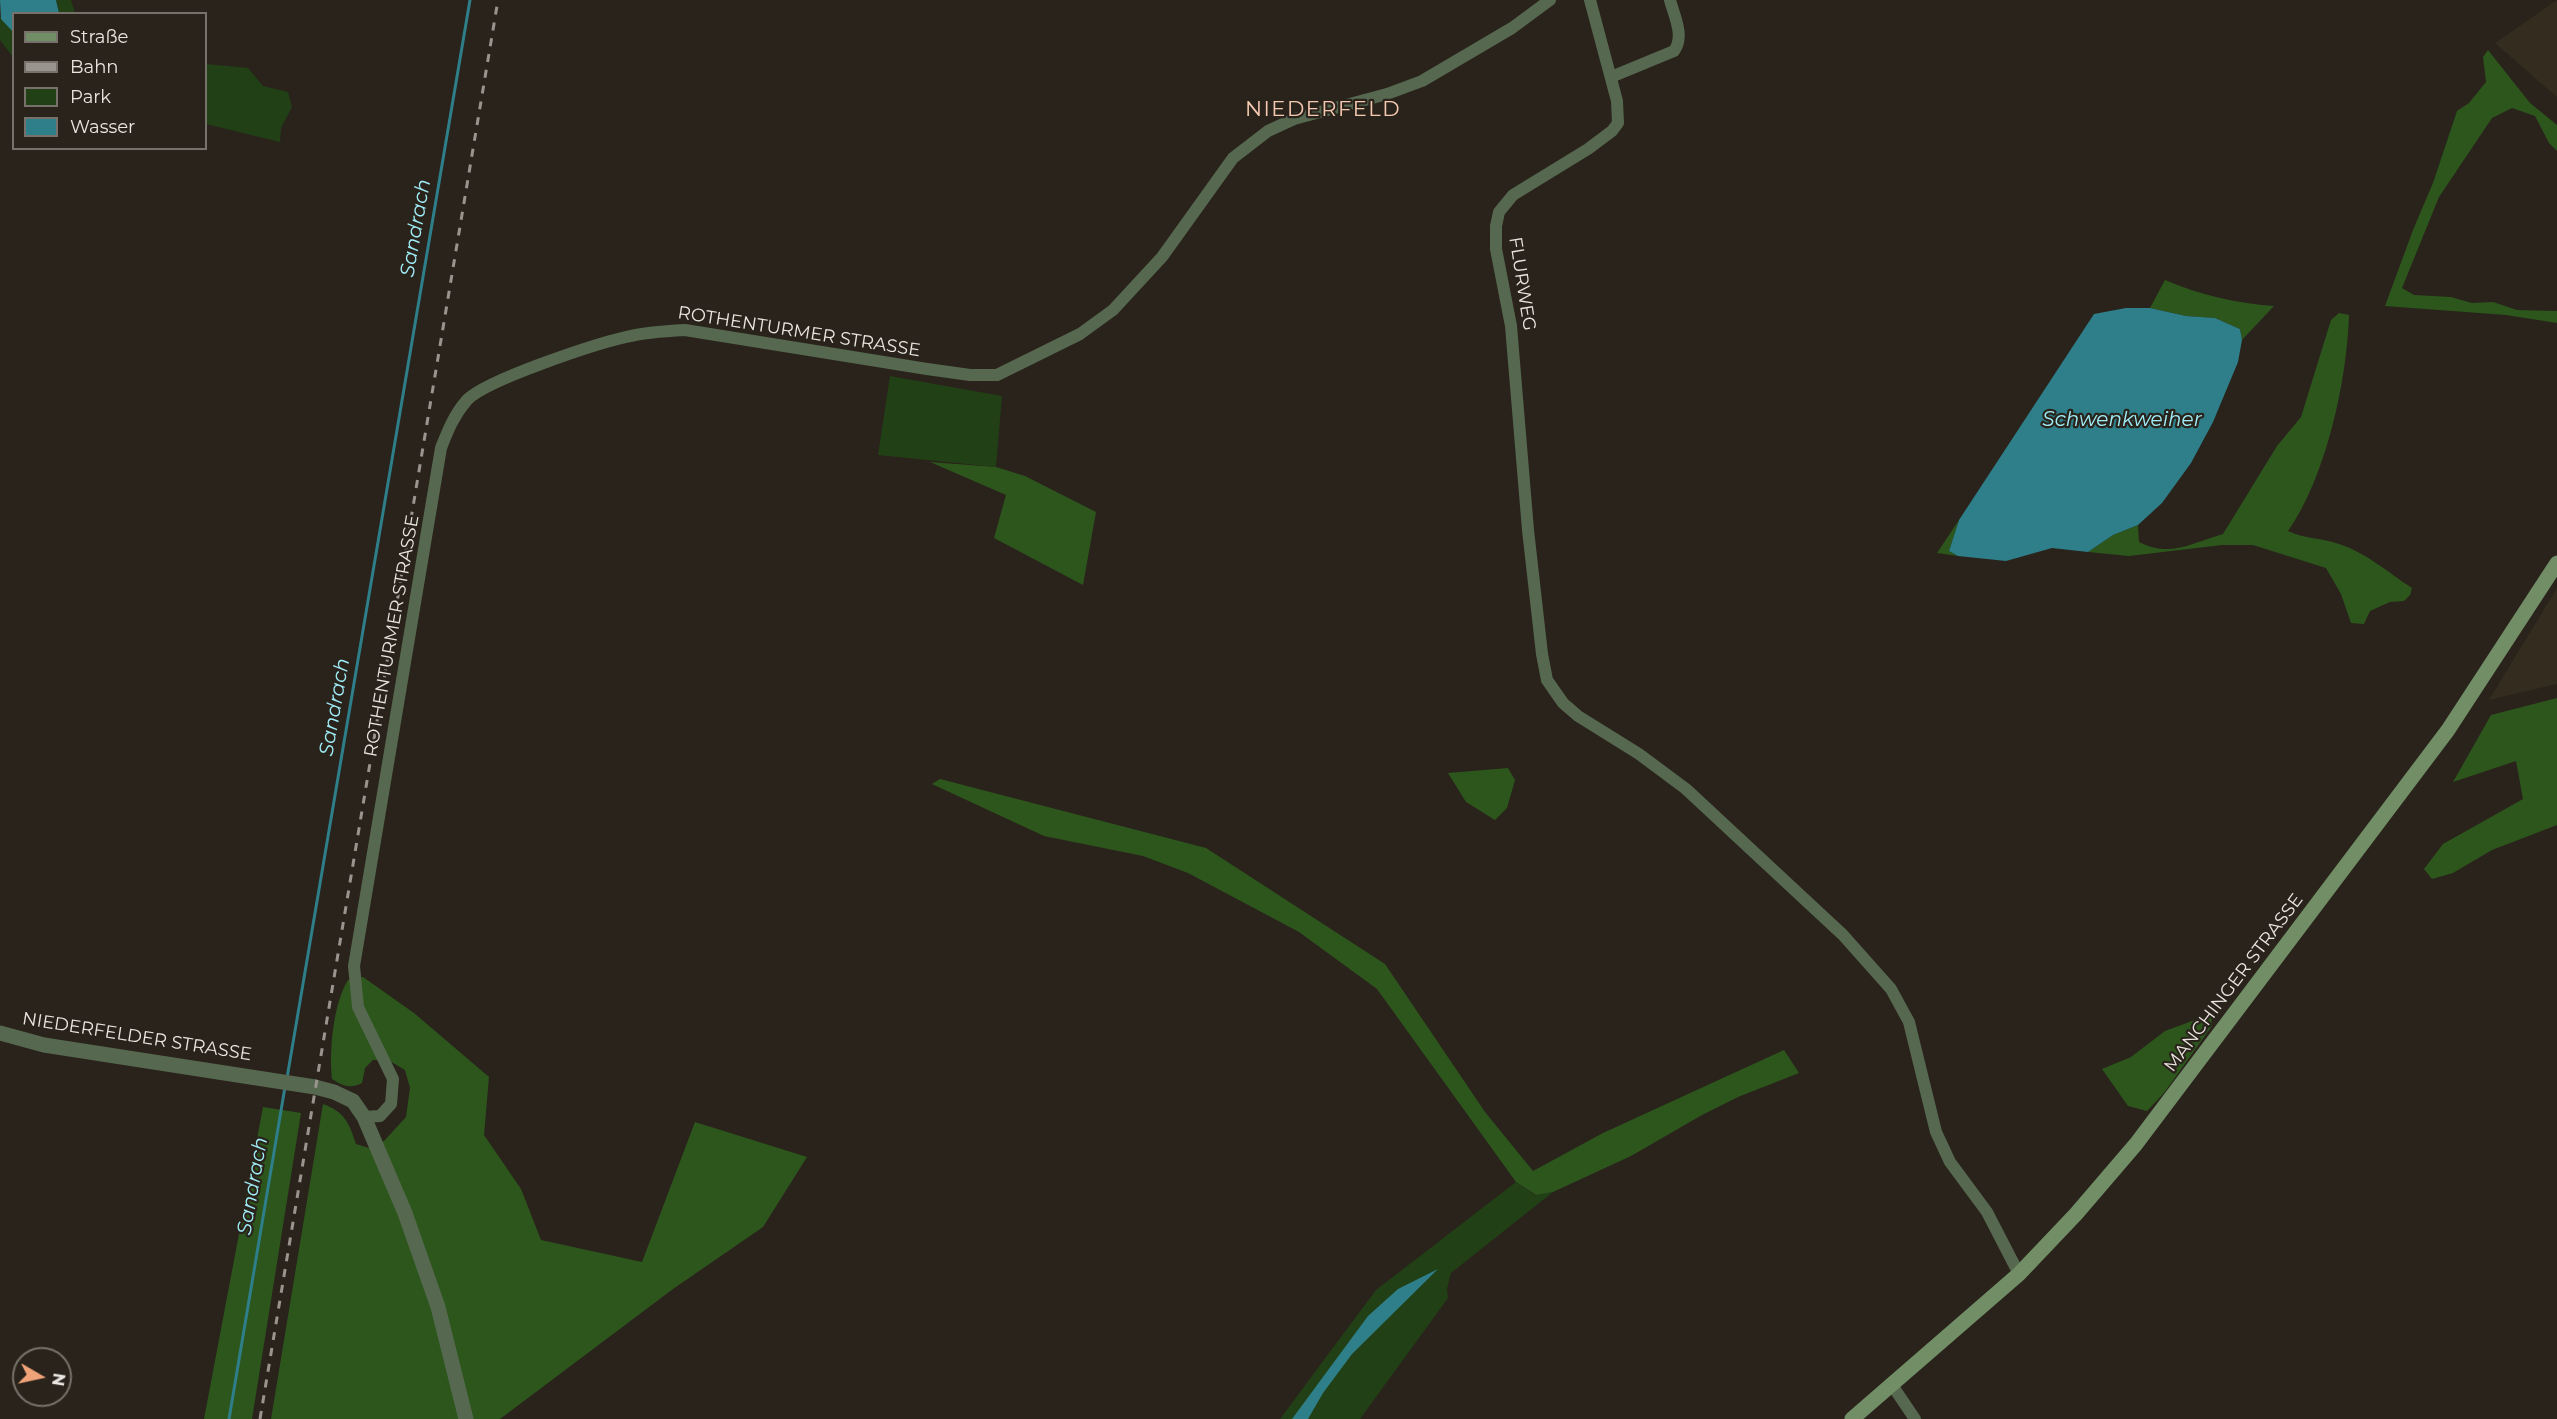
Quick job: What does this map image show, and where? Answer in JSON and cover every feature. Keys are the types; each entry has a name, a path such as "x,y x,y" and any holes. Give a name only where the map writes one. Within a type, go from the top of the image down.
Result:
{"main road":[{"name":"MANCHINGER STRASSE","path":"1852,1419 2019,1274 2076,1214 2136,1144 2225,1029 2448,730 2555,570"}],"street":[{"name":"ROTHENTURMER STRASSE","path":"364,1118 380,1116 392,1104 393,1079 358,1007 354,966 441,448 450,422 469,398 489,385 514,375 623,337 655,331 685,330 927,369 970,375 997,375 1080,334 1113,310 1162,257 1233,158 1268,131 1294,119 1387,94 1422,81 1512,28 1550,0"},
{"name":"FLURWEG","path":"1590,0 1619,112 1618,123 1612,131 1588,149 1513,195 1499,212 1496,226 1498,259 1511,326 1528,530 1547,680 1563,703 1578,716 1640,754 1686,789 1843,935 1891,989 1909,1022 1935,1132 1950,1162 1987,1212 2019,1274"},
{"path":"1611,77 1674,51 1679,45 1680,37 1670,0"},
{"name":"NIEDERFELDER STRASSE","path":"0,1033 44,1045 269,1078 334,1092 353,1101 364,1118 405,1213 438,1307 466,1419"},
{"path":"1892,1385 1915,1419"}],"shaded area":[{"path":"2557,0 2557,97 2495,43"},
{"path":"2557,588 2557,684 2489,700"}],"green space":[{"path":"56,0 71,0 75,12 59,12"},
{"path":"0,16 12,31 12,56 0,40"},
{"path":"2488,50 2530,103 2557,125 2557,151 2549,143 2535,116 2512,108 2492,118 2439,197 2402,288 2414,295 2451,297 2472,303 2493,302 2517,310 2557,311 2557,323 2506,315 2385,306 2433,183 2457,111 2469,103 2486,82 2483,57"},
{"path":"207,64 248,68 263,86 288,92 292,107 281,128 280,142 207,124"},
{"path":"2165,280 2218,298 2274,306 2242,340 2240,329 2215,318 2186,316 2150,308"},
{"path":"2339,313 2349,315 2344,369 2332,428 2313,484 2288,531 2300,536 2339,544 2367,557 2412,588 2410,595 2404,601 2390,602 2370,611 2364,624 2351,623 2341,594 2326,568 2253,545 2222,545 2129,556 2088,552 2113,535 2138,525 2139,542 2161,549 2181,547 2223,534 2277,446 2301,417 2331,320"},
{"path":"890,376 1002,396 996,467 878,455"},
{"path":"930,462 996,467 1025,476 1096,512 1083,585 994,538 1006,495"},
{"path":"1959,520 1949,551 1958,556 1937,553"},
{"path":"2557,698 2557,825 2492,850 2453,873 2432,879 2424,869 2443,844 2523,799 2516,761 2453,782 2491,715"},
{"path":"1508,768 1515,780 1507,808 1495,820 1466,802 1448,773"},
{"path":"940,779 1206,848 1385,964 1485,1112 1533,1171 1603,1133 1784,1050 1799,1073 1738,1097 1631,1156 1553,1192 1536,1195 1516,1182 1377,989 1299,932 1188,873 1143,856 1044,836 932,784"},
{"path":"363,977 414,1013 489,1077 484,1135 521,1189 541,1240 642,1262 695,1122 807,1157 763,1227 673,1289 500,1419 271,1419 323,1104 345,1119 356,1144 369,1148 384,1141 406,1117 410,1088 405,1070 388,1060 373,1060 365,1068 362,1083 358,1085 347,1086 332,1079 332,1042 339,1002 348,980"},
{"path":"2211,1014 2212,1026 2164,1093 2147,1111 2128,1106 2102,1069 2131,1057 2165,1031"},
{"path":"263,1107 301,1113 252,1419 204,1419"},
{"path":"1516,1182 1535,1195 1553,1192 1451,1273 1447,1289 1448,1298 1360,1419 1280,1419 1376,1290"}],"water":[{"path":"0,0 56,0 59,12 12,12 12,31 1,19"},
{"name":"Schwenkweiher","path":"2126,308 2150,308 2186,316 2215,318 2240,329 2242,340 2238,362 2213,422 2191,463 2162,503 2138,525 2113,535 2088,552 2052,548 2006,561 1958,556 1949,551 1959,520 2094,314"},
{"path":"1438,1269 1352,1354 1323,1393 1308,1419 1292,1419 1368,1316 1398,1289"}],"waterway":[{"name":"Sandrach","path":"287,1078 470,0"},
{"name":"Sandrach","path":"229,1419 285,1087"}],"railway":[{"path":"260,1419 498,0"}],"district":[{"name":"NIEDERFELD","path":"1323,110"}]}
